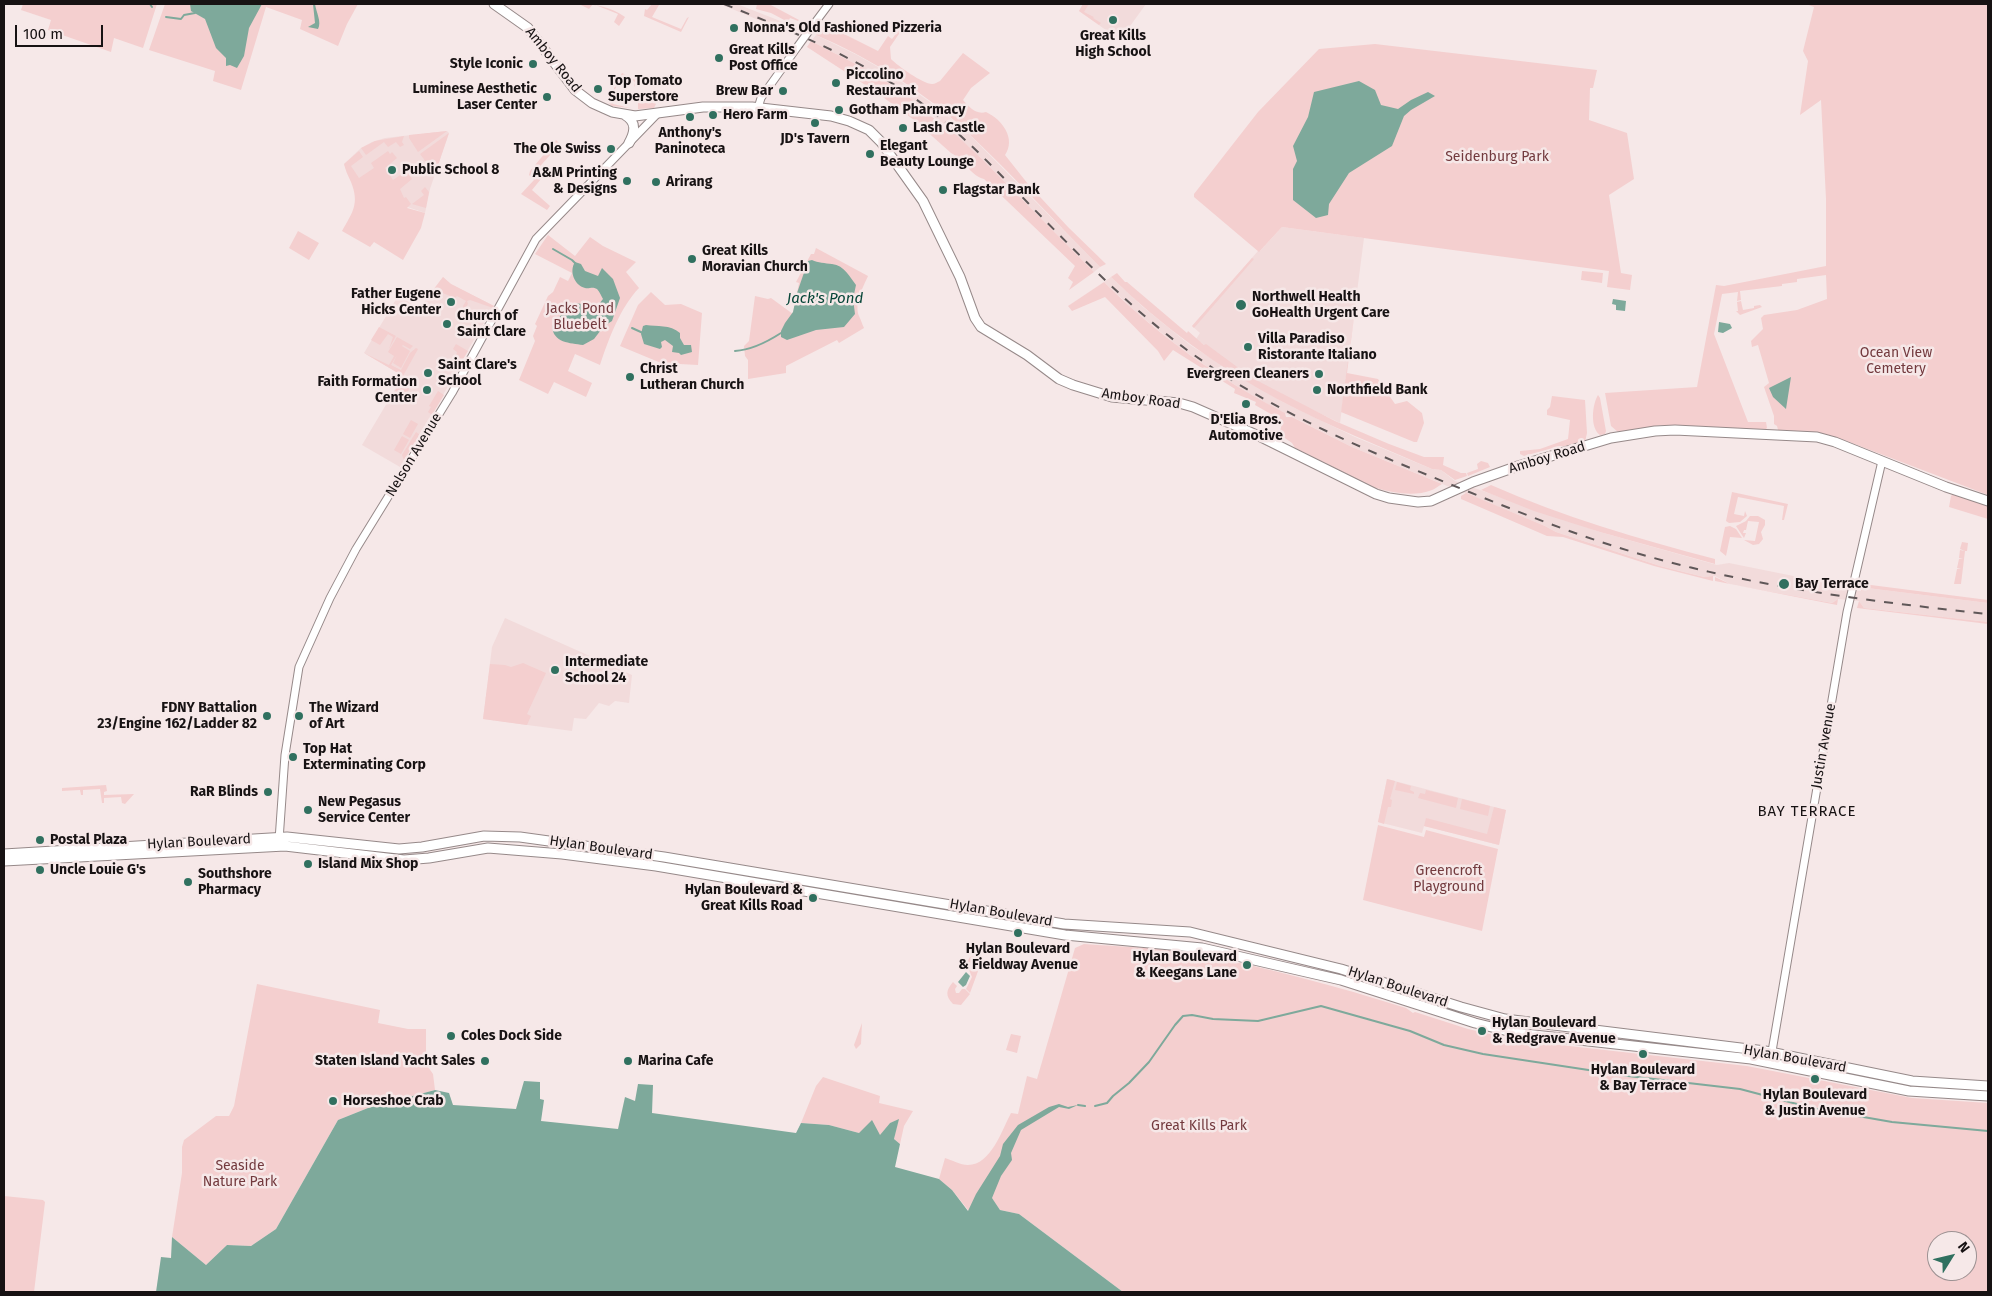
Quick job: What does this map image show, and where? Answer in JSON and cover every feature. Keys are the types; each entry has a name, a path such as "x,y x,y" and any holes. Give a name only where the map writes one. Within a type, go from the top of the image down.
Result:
{"main road":[{"name":"Amboy Road","path":"494,4 528,28 559,71 579,94 601,108 624,115 635,116 703,107 758,108 831,116 850,121 873,133 923,200 960,277 975,318 981,327 1027,355 1058,379 1093,392 1112,396 1179,403 1193,407 1238,426 1389,498 1431,502 1473,482 1518,466 1611,438 1655,431 1804,435 1835,442 1946,487 1988,501"},
{"path":"624,115 631,120 634,126 634,134 629,143"},
{"name":"Hylan Boulevard","path":"4,861 279,842 303,838 399,848 422,847 484,836 510,836 664,857 1064,924 1190,932 1341,969 1505,1019 1772,1053 1904,1080 1988,1086"},
{"name":"Hylan Boulevard","path":"4,854 279,842 301,847 404,860 430,858 473,849 505,848 656,866 1065,935 1202,948 1341,980 1475,1023 1516,1033 1770,1063 1909,1091 1988,1096"}],"street":[{"path":"758,108 761,98 829,4"},
{"name":"Nelson Avenue","path":"279,842 285,755 299,667 330,598 356,549 452,393 499,310 536,239 658,113"},
{"name":"Justin Avenue","path":"1770,1063 1847,612 1882,460"}],"shaded area":[{"path":"720,4 737,4 793,26 790,33"},
{"name":"Great Kills High School","path":"1083,4 1146,4 1120,40 1079,11"},
{"path":"816,35 892,75 937,107 966,131 1100,267 1094,272 982,159 924,108 877,75 811,41"},
{"name":"Public School 8","path":"447,131 449,133 430,189 425,213 355,189 344,164 361,148 385,138"},
{"path":"1282,227 1364,238 1340,423 1239,375 1240,371 1196,339 1200,333 1192,326 1258,251"},
{"name":"Saint Clare's School","path":"443,277 451,284 494,306 400,467 362,445 403,376 364,353 398,296 420,308"},
{"path":"1111,277 1143,307 1190,345 1281,401 1355,437 1432,469 1441,470 1455,481 1600,532 1717,565 1729,563 1861,591 1867,588 1988,603 1988,622 1864,608 1859,601 1838,599 1832,603 1730,584 1715,576 1704,577 1660,566 1556,532 1352,447 1269,405 1220,376 1179,347 1137,313 1104,282"},
{"name":"Intermediate School 24","path":"505,618 632,675 629,703 615,701 609,706 599,703 586,719 574,718 572,731 483,719 492,647"},
{"path":"1387,779 1506,810 1499,845 1424,826 1422,833 1378,822"}],"green space":[{"path":"23,4 157,4 143,48 114,38 111,52 48,30 51,20 21,10"},
{"path":"165,4 358,4 338,46 300,29 302,20 266,7 241,90 213,81 215,71 149,50"},
{"path":"579,4 585,4 592,5 589,9"},
{"path":"652,4 659,5 652,17 681,29 689,17 681,32 644,16 645,9 647,10"},
{"path":"757,4 769,4 799,20 790,18 788,22 771,13 756,9"},
{"path":"1083,4 1089,4 1084,12 1101,23 1099,25 1079,11"},
{"name":"Ocean View Cemetery","path":"1806,4 1988,4 1988,495 1844,440 1819,433 1778,430 1774,424 1774,416 1764,387 1769,383 1758,345 1752,347 1751,341 1763,329 1761,318 1764,315 1797,310 1827,299 1826,275 1797,279 1797,282 1782,284 1782,286 1740,291 1741,300 1737,301 1738,292 1722,294 1714,334 1748,422 1766,422 1767,428 1764,431 1662,425 1618,432 1611,426 1605,393 1697,387 1716,285 1724,286 1826,266 1826,199 1821,100 1800,115 1808,61 1803,51 1814,7"},
{"path":"596,5 609,8 625,17 619,26 614,22 618,14"},
{"path":"824,24 878,51 888,36 892,39 901,27 903,28 890,47 891,59 911,74 928,83 933,84 940,81 963,53 990,73 971,88 963,100 973,110 982,113 986,112 998,120 1008,136 1009,143 1005,155 1028,184 1106,264 1100,267 966,131 932,102 876,65 816,35"},
{"path":"811,41 877,75 924,108 924,111 955,134 982,159 1094,272 1069,290 1073,282 1068,278 1075,266 984,179 975,175 914,120 876,92 807,47"},
{"name":"Seidenburg Park","path":"1375,44 1597,70 1593,88 1590,88 1589,120 1627,133 1634,179 1609,195 1621,273 1632,275 1630,290 1607,287 1609,271 1282,227 1259,252 1194,197 1194,194 1258,112 1319,49"},
{"path":"622,73 638,81 634,87 635,82 623,75 615,89 613,104 631,108 612,106 607,102 612,103 614,88"},
{"path":"653,99 656,104 654,108 638,109 638,103 648,102"},
{"path":"447,131 418,152 409,138 409,135"},
{"path":"449,133 435,174 420,154"},
{"path":"404,136 402,142 404,145 400,147 396,142 388,147 384,142 366,155 361,148 375,141"},
{"path":"556,140 560,144 534,173 541,179 532,190 550,206 547,210 521,194 534,180 529,175 530,171"},
{"path":"359,151 363,157 351,166 359,178 374,168 371,163 388,151 390,154 392,152 397,158 385,168 393,180 406,171 412,179 400,189 404,198 406,197 411,204 407,208 425,213 421,228 403,260 374,242 370,247 342,231 352,213 355,202 354,190 344,164"},
{"path":"425,187 429,192 426,208 412,204 424,195 421,191"},
{"path":"298,231 319,243 309,260 289,248"},
{"name":"Jacks Pond Bluebelt","path":"548,235 575,256 590,237 603,246 636,262 626,272 639,288 621,314 611,334 600,365 575,354 568,371 592,383 586,397 554,382 548,394 519,380 535,341 533,336 537,326 535,324 548,296 553,292 560,277 568,281 572,273 535,254"},
{"path":"816,248 868,276 858,306 859,316 864,328 839,343 837,340 786,366 786,373 748,379 748,360 745,356 744,346 749,341 755,296 771,298 793,314 799,283 796,282"},
{"path":"1252,258 1254,259 1194,328 1192,326"},
{"path":"1582,271 1603,273 1602,283 1581,280"},
{"path":"1117,273 1125,282 1187,333 1188,331 1204,345 1206,344 1240,369 1240,375 1258,381 1335,421 1389,444 1424,457 1444,457 1443,465 1461,473 1466,473 1467,476 1455,480 1441,470 1432,469 1298,410 1256,387 1212,360 1170,329 1111,277"},
{"path":"443,277 451,284 494,306 493,308 470,300 467,301 468,304 464,310 463,306 466,301 457,296 455,298 440,292 437,298 430,294"},
{"path":"1104,282 1167,338 1236,386 1285,413 1286,417 1292,417 1352,447 1442,484 1432,490 1418,493 1404,494 1383,490 1295,448 1292,443 1279,434 1283,421 1255,405 1256,402 1234,393 1235,389 1173,350 1164,361 1158,351 1105,297 1072,311 1068,306"},
{"name":"Jacks Pond Bluebelt","path":"651,292 665,305 681,304 702,313 698,365 661,363 620,346 638,305"},
{"path":"1357,293 1347,373 1378,379 1395,404 1407,401 1422,413 1424,423 1417,442 1341,412"},
{"path":"1741,301 1743,310 1760,305 1762,307 1740,315 1736,311 1738,311 1737,302"},
{"path":"379,327 396,336 389,349 393,337 388,334 380,345 371,340"},
{"path":"397,337 413,346 410,349 402,346 410,351 401,368 393,363 397,355 391,365 401,370 410,353 416,348 418,349 403,376 364,353 389,365 394,356 388,352"},
{"path":"456,344 468,351 462,361 455,358 457,352 453,349"},
{"path":"403,377 412,383 405,397 395,391"},
{"path":"438,391 444,395 432,415 428,412 431,407 429,406"},
{"path":"1598,395 1606,431 1605,434 1600,435 1593,422 1594,404"},
{"path":"1552,396 1585,400 1587,433 1585,442 1566,447 1560,446 1524,456 1520,454 1520,451 1540,449 1568,439 1570,420 1547,415"},
{"path":"411,420 418,424 410,438 403,434"},
{"path":"416,432 420,435 404,460 402,455"},
{"path":"402,436 409,440 401,454 394,450"},
{"path":"1481,461 1488,463 1490,467 1468,476 1467,473 1478,469 1477,464"},
{"path":"1491,485 1518,497 1602,526 1658,544 1715,559 1715,564 1600,532 1534,511 1481,490"},
{"path":"1732,492 1788,504 1784,520 1782,520 1784,506 1738,497 1734,514 1744,516 1745,511 1747,516 1740,522 1729,523 1726,521"},
{"path":"1466,493 1556,532 1660,566 1704,577 1713,576 1713,581 1654,566 1563,537 1547,536 1461,499 1461,496"},
{"path":"1953,494 1988,505 1988,519 1949,507"},
{"path":"1750,516 1758,516 1765,520 1765,525 1761,532 1763,539 1759,544 1753,545 1744,540 1755,541 1759,522 1748,521 1746,530 1743,533 1746,533 1744,538 1736,526 1746,521"},
{"path":"1730,526 1736,529 1742,538 1730,537 1726,556 1720,551 1725,527"},
{"path":"1962,542 1968,543 1967,551 1960,549"},
{"path":"1960,550 1965,551 1961,584 1954,584 1957,569 1961,569 1957,568 1959,559 1963,559 1959,558"},
{"path":"1715,577 1730,584 1715,581"},
{"path":"1863,584 1988,600 1988,603 1867,588 1861,591"},
{"path":"1735,585 1832,603 1838,599 1837,605"},
{"path":"1859,601 1864,608 1988,622 1988,624 1857,608"},
{"path":"523,663 546,673 527,714 531,716 527,725 483,719 490,664 511,667"},
{"path":"1387,779 1395,781 1390,799 1392,800 1391,807 1388,807 1384,824 1378,822"},
{"path":"1397,782 1411,786 1410,790 1414,794 1395,790"},
{"path":"106,785 107,791 104,792 104,795 134,794 125,804 122,803 121,797 104,798 104,803 102,803 100,789 83,790 83,795 81,795 80,790 62,791 62,788"},
{"path":"1426,790 1458,798 1456,808 1418,798 1420,793 1425,794"},
{"path":"1462,799 1490,806 1488,816 1460,809"},
{"path":"1494,807 1506,810 1499,845 1424,826 1426,818 1487,834"},
{"name":"Greencroft Playground","path":"1378,825 1424,837 1426,830 1498,849 1482,931 1363,900"},
{"name":"Great Kills Park","path":"1084,944 1182,952 1222,959 1327,985 1406,1008 1413,1013 1415,1012 1468,1029 1516,1040 1747,1066 1912,1098 1988,1103 1988,1292 1123,1292 1019,1214 1000,1210 993,1200 969,1211 952,1190 939,1179 945,1158 968,1165 983,1159 989,1153 1000,1137 1011,1113 1018,1114 1027,1076 1037,1079 1075,948"},
{"path":"976,955 980,957 981,963 970,993 966,989 972,977 969,970 973,971 974,968 970,965 963,969 970,957"},
{"path":"953,982 957,986 955,989 956,993 965,989 970,994 961,1005 953,1004 948,996 948,990"},
{"name":"Seaside Nature Park","path":"257,984 380,1010 378,1023 408,1029 426,1029 426,1064 433,1074 435,1090 368,1108 338,1120 276,1229 251,1246 227,1245 206,1265 172,1237 182,1173 182,1147 184,1140 216,1116 229,1116 234,1106"},
{"path":"862,1023 861,1044 856,1049 854,1045"},
{"path":"1011,1034 1021,1036 1017,1053 1006,1050"},
{"path":"823,1077 880,1096 879,1103 913,1111 904,1126 900,1144 894,1139 898,1120 890,1123 880,1136 829,1125 801,1123 816,1086"},
{"path":"4,1196 43,1200 45,1202 34,1292 4,1292"}],"water":[{"path":"190,4 262,4 249,28 244,56 237,68 230,65 226,66 226,58 216,48 205,19 191,11"},
{"path":"313,4 315,4 319,20 318,29 308,27 315,23"},
{"path":"1359,81 1375,90 1381,105 1398,109 1428,92 1435,96 1404,116 1392,146 1349,173 1329,204 1328,215 1316,218 1293,200 1293,169 1297,161 1293,146 1308,117 1314,92"},
{"name":"Jack's Pond","path":"812,260 836,265 849,275 856,285 853,299 855,314 844,327 816,330 787,340 781,337 781,331 793,312 797,293 808,261"},
{"path":"575,262 581,264 585,271 598,276 602,268 613,279 620,298 612,321 604,326 594,339 583,345 568,343 559,339 555,336 552,326 562,314 562,310 573,303 583,304 595,309 603,299 597,289 585,288 575,281 572,269"},
{"path":"1613,299 1626,301 1625,311 1616,310 1616,305 1612,304"},
{"path":"1719,322 1730,324 1732,328 1723,333 1718,332"},
{"path":"643,326 668,327 676,330 680,333 680,338 684,345 691,345 692,352 681,355 672,352 673,346 665,340 661,342 662,347 660,349 644,344 641,334"},
{"path":"1791,377 1786,409 1773,397 1769,388"},
{"path":"966,972 970,976 963,987 958,982"},
{"path":"524,1081 540,1082 540,1099 544,1100 541,1121 618,1129 625,1097 635,1101 638,1084 653,1085 652,1113 796,1133 801,1123 829,1125 859,1133 872,1120 880,1135 890,1123 899,1119 894,1139 900,1144 895,1167 939,1179 952,1190 968,1211 976,1194 1000,1156 1003,1144 1018,1125 1049,1107 1059,1104 1068,1107 1078,1105 1069,1109 1059,1107 1021,1130 1011,1153 1012,1160 1001,1176 992,1198 1000,1210 1019,1214 1123,1292 156,1292 161,1257 171,1258 172,1237 206,1265 227,1245 251,1246 276,1229 338,1120 368,1108 435,1090 449,1093 453,1105 516,1109"}],"waterway":[{"path":"166,17 181,19 184,15 195,13"},
{"path":"553,249 575,263"},
{"path":"632,328 643,333"},
{"path":"735,351 759,345 781,333"},
{"path":"1095,1106 1107,1103 1129,1083 1149,1062 1183,1016 1192,1015 1213,1019 1258,1021 1321,1006 1410,1031 1444,1045 1483,1054 1628,1076 1740,1089 1812,1108 1892,1122 1988,1131"},
{"path":"1078,1105 1085,1106"}],"railway":[{"path":"724,4 778,26 856,62 881,76 929,109 968,142 1066,242 1145,316 1215,370 1305,421 1398,463 1513,510 1625,550 1695,569 1778,586 1862,599 1988,614"}],"place":[{"name":"Great Kills High School","path":"1113,20"},
{"name":"Nonna's Old Fashioned Pizzeria","path":"734,28"},
{"name":"Great Kills Post Office","path":"719,58"},
{"name":"Style Iconic","path":"533,64"},
{"name":"Piccolino Restaurant","path":"836,83"},
{"name":"Top Tomato Superstore","path":"598,89"},
{"name":"Brew Bar","path":"783,91"},
{"name":"Luminese Aesthetic Laser Center","path":"547,97"},
{"name":"Gotham Pharmacy","path":"839,110"},
{"name":"Hero Farm","path":"713,115"},
{"name":"Anthony's Paninoteca","path":"690,117"},
{"name":"JD's Tavern","path":"815,123"},
{"name":"Lash Castle","path":"903,128"},
{"name":"The Ole Swiss","path":"611,149"},
{"name":"Elegant Beauty Lounge","path":"870,154"},
{"name":"Public School 8","path":"392,170"},
{"name":"A&M Printing & Designs","path":"627,181"},
{"name":"Arirang","path":"656,182"},
{"name":"Flagstar Bank","path":"943,190"},
{"name":"Great Kills Moravian Church","path":"692,259"},
{"name":"Father Eugene Hicks Center","path":"451,302"},
{"name":"Northwell Health GoHealth Urgent Care","path":"1241,305"},
{"name":"Church of Saint Clare","path":"447,324"},
{"name":"Villa Paradiso Ristorante Italiano","path":"1248,347"},
{"name":"Saint Clare's School","path":"428,373"},
{"name":"Evergreen Cleaners","path":"1319,374"},
{"name":"Christ Lutheran Church","path":"630,377"},
{"name":"Faith Formation Center","path":"427,390"},
{"name":"Northfield Bank","path":"1317,390"},
{"name":"D'Elia Bros. Automotive","path":"1246,404"},
{"name":"Bay Terrace","path":"1784,584"},
{"name":"Intermediate School 24","path":"555,670"},
{"name":"FDNY Battalion 23/Engine 162/Ladder 82","path":"267,716"},
{"name":"The Wizard of Art","path":"299,716"},
{"name":"Top Hat Exterminating Corp","path":"293,757"},
{"name":"RaR Blinds","path":"268,792"},
{"name":"New Pegasus Service Center","path":"308,810"},
{"name":"Postal Plaza","path":"40,840"},
{"name":"Island Mix Shop","path":"308,864"},
{"name":"Uncle Louie G's","path":"40,870"},
{"name":"Southshore Pharmacy","path":"188,882"},
{"name":"Hylan Boulevard & Great Kills Road","path":"813,898"},
{"name":"Hylan Boulevard & Fieldway Avenue","path":"1018,933"},
{"name":"Hylan Boulevard & Keegans Lane","path":"1247,965"},
{"name":"Hylan Boulevard & Redgrave Avenue","path":"1482,1031"},
{"name":"Coles Dock Side","path":"451,1036"},
{"name":"Hylan Boulevard & Bay Terrace","path":"1643,1054"},
{"name":"Staten Island Yacht Sales","path":"485,1061"},
{"name":"Marina Cafe","path":"628,1061"},
{"name":"Hylan Boulevard & Justin Avenue","path":"1815,1079"},
{"name":"Horseshoe Crab","path":"333,1101"}],"district":[{"name":"BAY TERRACE","path":"1807,812"}]}
